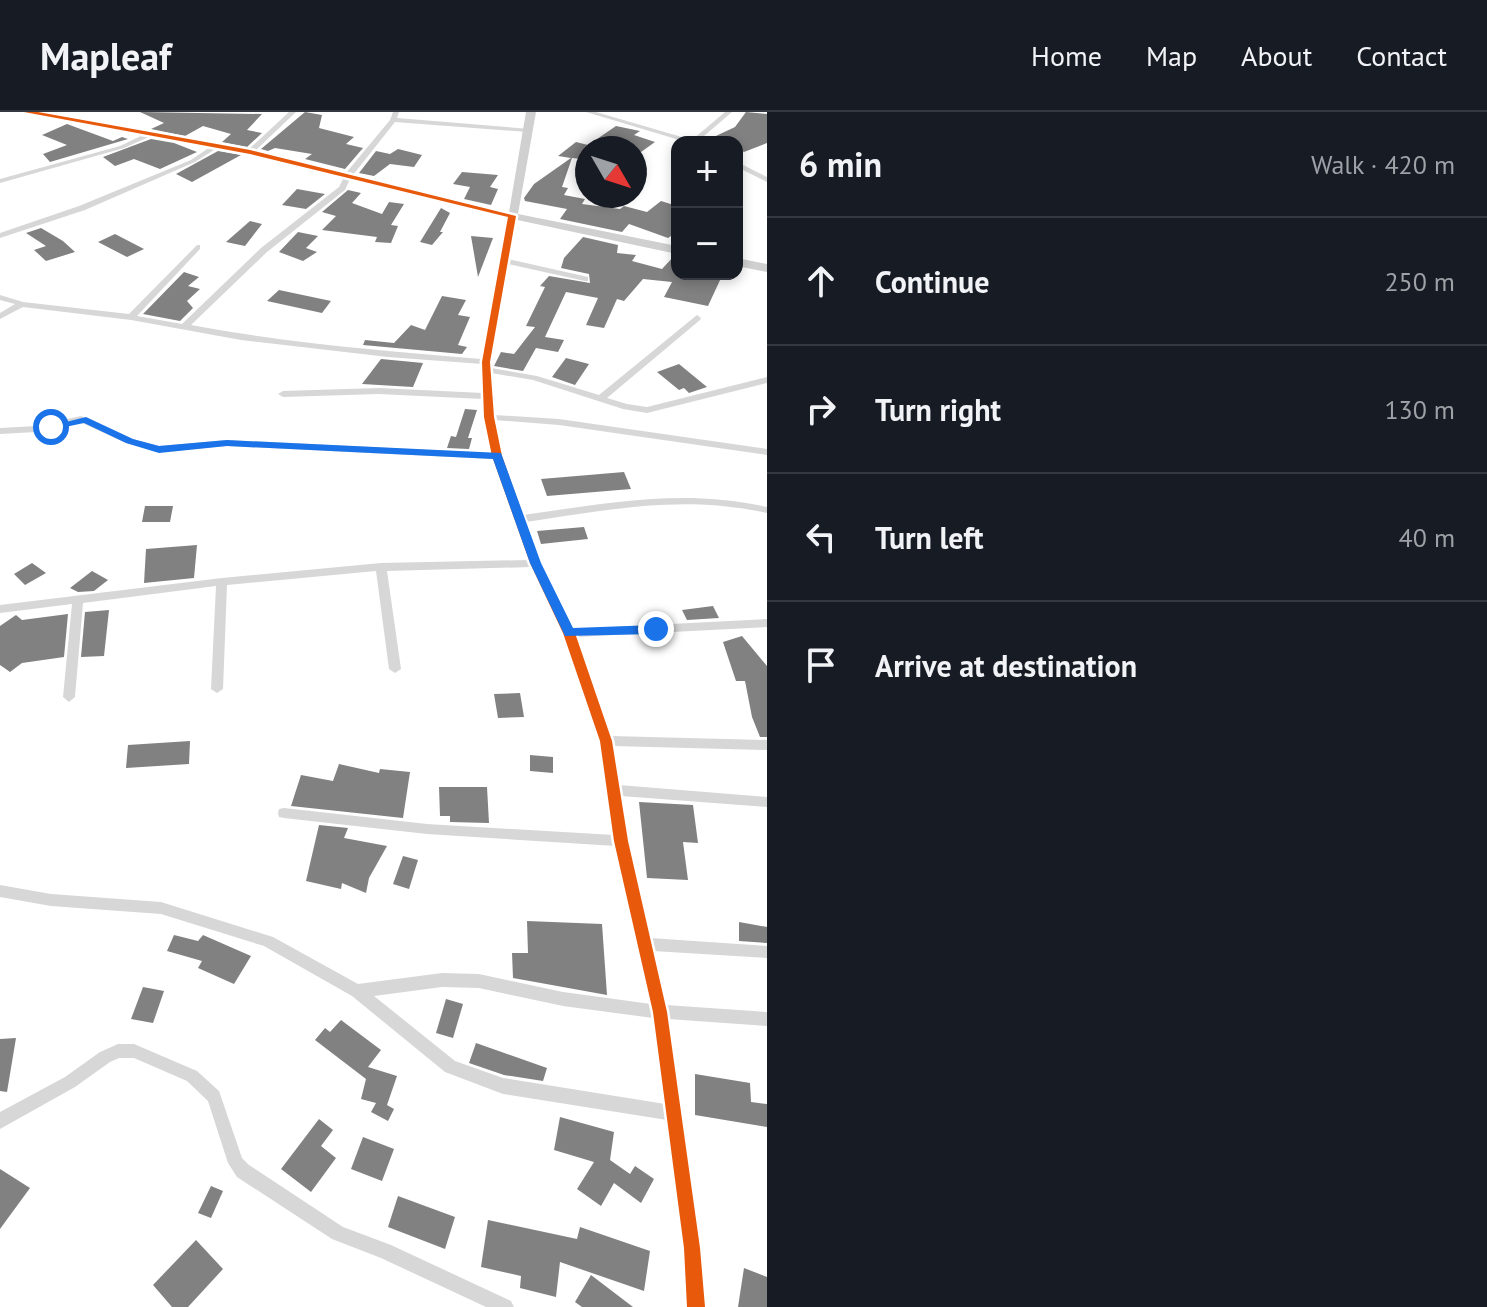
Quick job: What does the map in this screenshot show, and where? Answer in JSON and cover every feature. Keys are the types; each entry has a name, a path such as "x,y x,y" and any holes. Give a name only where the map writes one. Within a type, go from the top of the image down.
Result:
{"main road":[{"path":"531,112 512,216 671,249"},
{"path":"743,263 767,268"}],"street":[{"path":"27,112 250,152 512,216 502,260 487,366 489,417 497,456 535,563 569,633 606,741 621,841 660,1012 675,1113 696,1307"},
{"path":"250,152 293,112"},
{"path":"589,112 673,136"},
{"path":"701,136 729,112"},
{"path":"185,326 264,250 342,188 395,116 528,130"},
{"path":"0,181 122,147 151,134"},
{"path":"0,236 82,208 193,161 216,146"},
{"path":"743,167 767,180"},
{"path":"131,317 197,247"},
{"path":"502,260 585,279"},
{"path":"0,297 22,304 131,317 241,337 487,366 647,410 767,380"},
{"path":"0,316 22,304"},
{"path":"600,399 697,318"},
{"path":"283,394 379,391 486,396"},
{"path":"489,417 559,422 767,452"},
{"path":"0,431 36,429 81,419 129,441 159,449 227,443 497,456"},
{"path":"520,519 716,499 767,510"},
{"path":"0,609 222,582 381,567 535,563"},
{"path":"381,567 395,669"},
{"path":"217,689 222,582"},
{"path":"69,697 78,598"},
{"path":"569,633 767,623"},
{"path":"606,741 767,745"},
{"path":"614,790 767,802"},
{"path":"284,813 427,829 621,841"},
{"path":"0,891 51,900 161,908 268,941 357,991 450,1067 503,1086 675,1113"},
{"path":"646,944 767,952"},
{"path":"357,991 442,980 479,981 563,999 660,1012 767,1019"},
{"path":"0,1121 70,1082 105,1057 118,1051 134,1051 192,1076 214,1096 236,1163 243,1171 338,1233 385,1251 505,1307"}],"building":[{"path":"140,112 262,114 247,130 262,133 247,147 222,142 231,134 203,126 185,136 151,129 164,123"},
{"path":"305,112 322,115 319,128 354,137 346,144 363,148 345,169 305,159 312,154 261,149"},
{"path":"746,112 767,114 767,143 744,152 743,136 716,136 735,127"},
{"path":"67,124 113,141 122,137 128,139 50,162 43,154 67,145 42,135"},
{"path":"616,126 640,131 634,135 637,136 601,136"},
{"path":"151,139 174,143 197,152 160,169 134,159 115,166 103,157"},
{"path":"575,143 575,158 572,158 562,187 568,188 564,195 575,197 575,208 632,208 647,212 661,201 671,204 671,236 668,238 629,224 622,232 560,219 567,209 525,201 534,184 571,158 558,156"},
{"path":"398,149 422,155 414,167 390,164 374,176 359,173 376,151 390,154"},
{"path":"218,151 241,155 192,182 176,174"},
{"path":"462,172 498,175 490,187 498,189 491,205 464,199 470,187 453,184"},
{"path":"297,189 325,194 306,209 282,205"},
{"path":"348,190 361,193 352,203 382,214 389,202 404,204 391,225 398,226 391,243 375,242 377,237 322,230 336,216 322,212"},
{"path":"441,208 450,213 440,232 443,232 432,245 420,242"},
{"path":"250,221 262,224 245,246 226,242"},
{"path":"41,228 75,252 46,261 34,250 46,246 26,233"},
{"path":"298,232 318,236 306,248 317,252 303,261 279,252"},
{"path":"115,234 144,249 127,257 98,242"},
{"path":"471,236 493,238 478,277"},
{"path":"583,237 618,245 617,253 636,255 632,261 662,269 671,259 671,280 720,280 708,306 664,297 672,282 643,279 624,301 617,299 604,328 586,325 598,298 566,292 545,337 564,340 558,352 536,348 523,371 494,366 501,352 514,354 535,327 526,326 545,287 540,286 549,276 590,283 589,274 561,268 564,258"},
{"path":"184,272 199,277 188,286 200,289 187,301 193,308 180,321 143,314"},
{"path":"279,290 331,301 322,313 267,301"},
{"path":"442,296 466,300 458,315 470,317 458,345 467,347 462,354 363,345 365,340 394,343 411,325 425,330"},
{"path":"566,358 589,364 575,385 552,377"},
{"path":"381,359 423,363 413,387 362,384"},
{"path":"679,364 707,387 689,393 684,388 679,390 657,372"},
{"path":"465,409 477,410 468,438 472,438 469,449 447,448 451,436 456,437"},
{"path":"624,472 631,489 547,496 541,479"},
{"path":"145,506 173,506 170,522 142,522"},
{"path":"584,527 588,539 541,544 537,531"},
{"path":"197,545 194,578 144,583 146,549"},
{"path":"32,563 46,573 25,585 14,574"},
{"path":"92,571 108,580 94,591 78,592 70,588"},
{"path":"713,606 719,618 687,620 682,610"},
{"path":"109,610 104,656 81,657 85,612"},
{"path":"68,614 64,657 22,663 10,672 0,665 0,626 16,615 22,620"},
{"path":"742,636 767,666 767,737 760,737 752,717 745,681 736,681 723,642"},
{"path":"520,693 524,717 498,718 494,694"},
{"path":"190,741 189,764 126,768 128,745"},
{"path":"530,755 553,757 553,773 530,771"},
{"path":"339,764 379,773 380,769 410,772 403,818 291,806 301,775 333,781"},
{"path":"439,787 487,787 489,823 450,822 450,816 440,816"},
{"path":"639,802 693,805 698,843 683,842 688,880 647,878"},
{"path":"319,825 348,828 344,838 387,846 369,878 366,893 342,883 341,889 306,881"},
{"path":"403,856 418,860 409,889 393,884"},
{"path":"527,921 602,924 607,995 513,978 512,953 528,953"},
{"path":"739,922 767,927 767,943 739,941"},
{"path":"174,935 198,941 203,935 251,956 234,984 198,968 202,961 167,951"},
{"path":"143,987 164,991 153,1023 131,1019"},
{"path":"446,999 463,1004 453,1038 436,1033"},
{"path":"341,1020 381,1050 368,1067 397,1076 387,1105 394,1109 388,1121 371,1112 376,1103 361,1099 366,1079 315,1040 325,1028 330,1032"},
{"path":"16,1038 7,1092 0,1091 0,1039"},
{"path":"476,1043 547,1068 543,1081 504,1075 469,1063"},
{"path":"695,1074 750,1083 751,1102 767,1104 767,1127 695,1115"},
{"path":"560,1117 614,1132 610,1160 630,1174 635,1166 654,1179 641,1203 614,1183 601,1206 577,1189 594,1162 554,1150"},
{"path":"319,1119 333,1130 321,1146 336,1158 311,1192 281,1169"},
{"path":"363,1137 394,1149 382,1181 351,1169"},
{"path":"0,1169 30,1188 0,1229"},
{"path":"211,1186 223,1191 211,1218 198,1213"},
{"path":"398,1196 455,1217 445,1249 388,1227"},
{"path":"488,1220 577,1239 580,1227 650,1251 644,1291 560,1262 556,1297 520,1288 521,1276 481,1267"},
{"path":"196,1240 223,1269 188,1307 172,1307 153,1285"},
{"path":"744,1268 767,1277 767,1307 738,1307"},
{"path":"591,1275 633,1307 582,1307 575,1302"}],"cycle path":[{"path":"27,112 250,152 512,216 486,362 489,417 497,456 535,563 569,633 606,741 621,841 660,1012 692,1248 696,1307"}],"route":[{"path":"51,427 86,420 129,441 159,449 227,443 497,456 535,563 569,633 656,629"}]}
